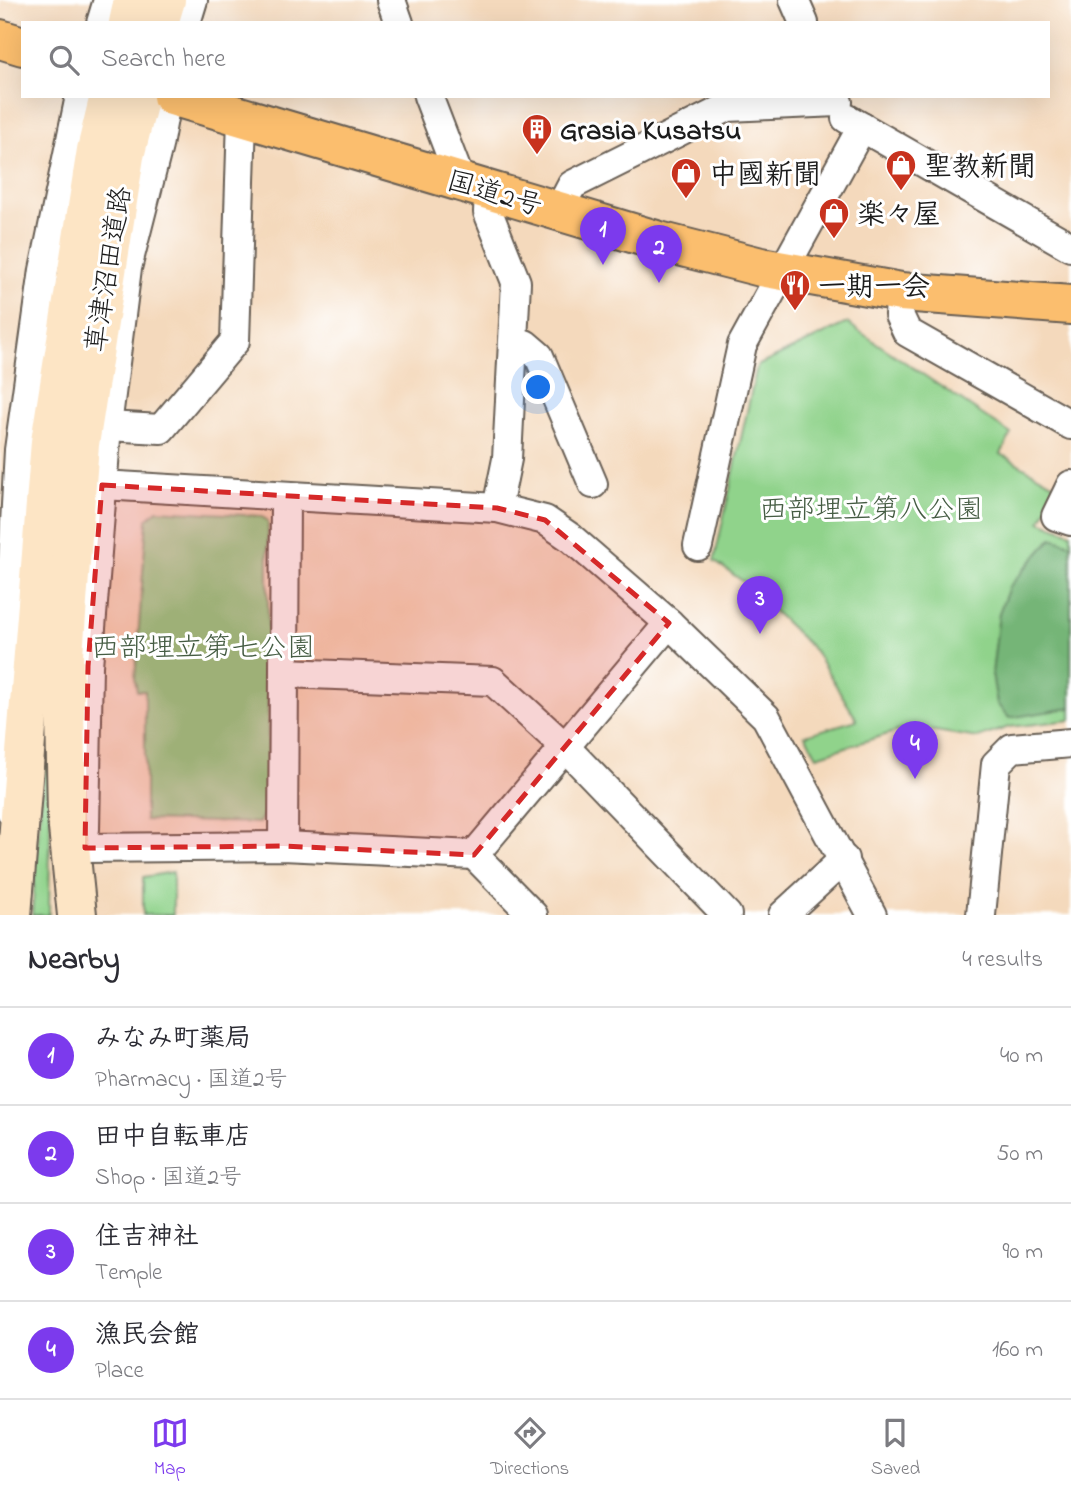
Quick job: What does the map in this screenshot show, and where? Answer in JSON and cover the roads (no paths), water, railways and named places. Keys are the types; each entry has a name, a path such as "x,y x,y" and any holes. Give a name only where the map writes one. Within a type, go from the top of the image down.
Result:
{"highway":[{"path":"0,39 21,45"},
{"name":"国道2号","path":"177,98 659,241 783,271 901,292 1071,305"}],"street":[{"path":"102,21 108,0"},
{"path":"128,21 133,0"},
{"path":"160,21 166,0"},
{"path":"188,21 193,0"},
{"path":"391,0 399,21"},
{"path":"794,0 803,21"},
{"path":"12,915 9,847 40,436 44,271 80,98"},
{"name":"草津沼田道路","path":"40,436 109,98"},
{"name":"草津沼田道路","path":"40,436 125,156 140,98"},
{"path":"79,915 67,818 64,654 40,436 127,268 170,98"},
{"path":"429,98 488,212 516,282 507,459 497,508"},
{"path":"559,210 572,185 728,107 837,99 846,118 1071,247"},
{"path":"40,436 161,429 235,341 242,118"},
{"path":"698,546 742,345 862,127"},
{"path":"901,292 899,320 906,332 1071,425"},
{"path":"514,342 525,344 543,365 593,484"},
{"path":"40,436 102,485 497,508 545,520 571,538 669,623 766,717 872,915"},
{"path":"79,915 85,848 88,666 102,485"},
{"path":"1071,485 1056,516 1071,521"},
{"path":"283,846 285,496"},
{"path":"474,855 669,623"},
{"path":"284,673 494,681 565,747 727,915"},
{"path":"981,915 996,764 1012,748 1071,743"},
{"path":"85,848 283,846 474,855 533,915"},
{"path":"783,915 844,859"}],"place":[{"name":"Grasia Kusatsu","path":"537,156"},
{"name":"聖教新聞","path":"901,192"},
{"name":"中國新聞","path":"686,200"},
{"name":"楽々屋","path":"834,240"},
{"name":"みなみ町薬局","path":"603,265"},
{"name":"田中自転車店","path":"659,283"},
{"name":"一期一会","path":"795,312"},
{"name":"住吉神社","path":"760,634"},
{"name":"漁民会館","path":"915,779"}],"park label":[{"name":"西部埋立第八公園","path":"871,508"},
{"name":"西部埋立第七公園","path":"203,646"}]}
